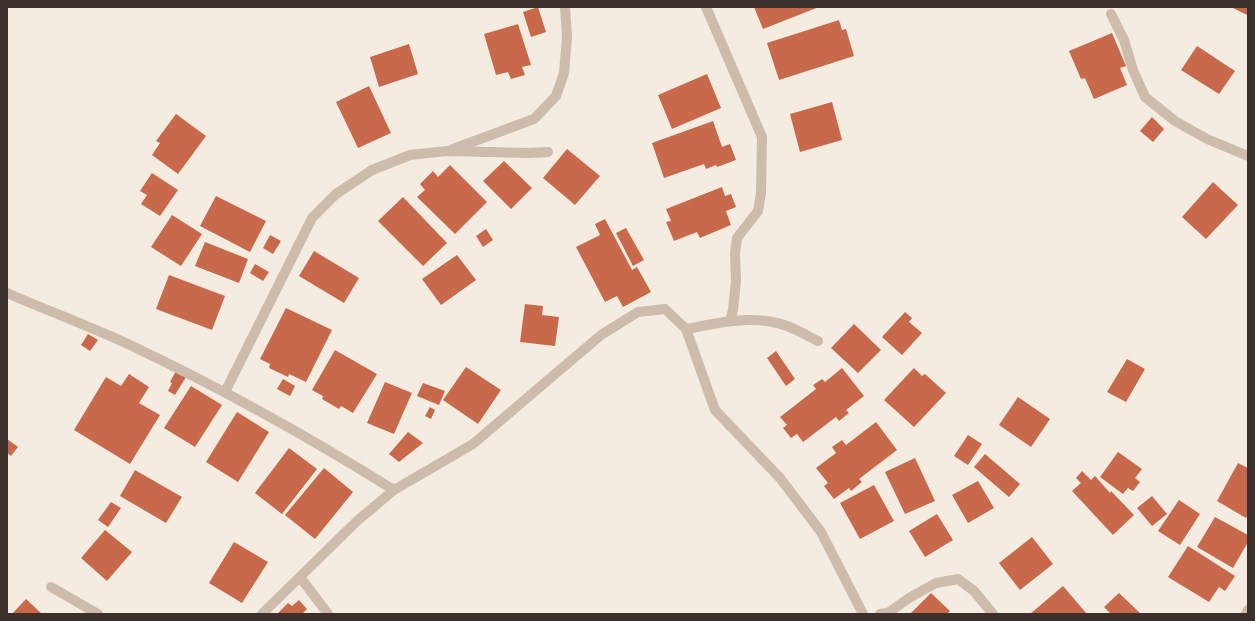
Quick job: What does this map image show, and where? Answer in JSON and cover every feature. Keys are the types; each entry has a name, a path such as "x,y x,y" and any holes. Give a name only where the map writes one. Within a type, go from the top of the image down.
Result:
{"street":[{"path":"448,151 534,119 556,96 564,72 567,37 565,7"},
{"path":"706,7 762,137 761,193 758,211 737,238 735,253 735,295 730,321"},
{"path":"1112,14 1124,40 1133,70 1145,97 1175,121 1207,139 1248,156"},
{"path":"225,392 312,218 336,194 372,170 410,155 448,151 548,152"},
{"path":"7,293 129,345 225,392 394,490"},
{"path":"262,614 357,520 394,490 473,444 601,335 638,312 665,309 686,329 716,410 780,478 821,532 863,614"},
{"path":"686,329 730,321 759,320 786,326 818,341"},
{"path":"300,577 328,614"},
{"path":"880,614 888,613 936,582 958,579 974,591 993,614"},
{"path":"51,587 98,614"},
{"path":"1246,614 1248,610"}],"building":[{"path":"538,7 546,32 531,37 523,12"},
{"path":"754,7 819,7 763,29"},
{"path":"1231,7 1248,7 1248,14 1247,15"},
{"path":"839,20 842,30 846,29 854,56 779,80 767,43"},
{"path":"518,24 531,65 522,67 525,75 511,79 508,72 496,75 484,34"},
{"path":"1112,33 1126,66 1120,68 1127,85 1094,99 1085,78 1081,79 1069,51"},
{"path":"409,44 418,74 379,87 370,57"},
{"path":"1197,46 1235,71 1219,94 1181,70"},
{"path":"707,74 721,108 672,129 658,95"},
{"path":"369,86 391,133 358,148 336,102"},
{"path":"832,102 842,140 800,152 790,114"},
{"path":"176,114 206,136 178,174 152,155 160,143 156,141"},
{"path":"1152,117 1164,129 1153,142 1140,131"},
{"path":"713,121 722,147 730,144 736,160 717,167 716,165 706,169 704,164 664,178 652,143"},
{"path":"567,149 600,176 575,205 543,178"},
{"path":"504,161 532,188 511,209 483,181"},
{"path":"450,165 487,202 455,234 417,197 425,190 420,184 433,171 438,177"},
{"path":"152,173 178,190 160,216 141,204 147,195 140,191"},
{"path":"1213,182 1238,205 1206,239 1182,217"},
{"path":"722,187 725,196 731,194 736,207 726,211 731,225 700,238 697,232 674,241 666,222 671,221 666,209"},
{"path":"216,196 266,221 250,252 200,226"},
{"path":"403,197 447,243 423,266 378,221"},
{"path":"172,215 202,234 181,266 151,247"},
{"path":"605,219 632,270 637,267 651,292 623,307 617,296 605,302 576,247 600,235 595,224"},
{"path":"626,228 644,260 633,266 616,233"},
{"path":"486,229 493,240 483,247 476,236"},
{"path":"270,235 281,241 273,254 263,248"},
{"path":"205,242 248,259 239,283 195,266"},
{"path":"314,251 359,278 344,303 299,276"},
{"path":"457,255 476,280 441,305 422,279"},
{"path":"255,264 269,272 263,281 250,273"},
{"path":"169,275 225,296 212,330 156,309"},
{"path":"525,304 543,306 542,315 559,317 555,346 520,342"},
{"path":"286,308 332,330 306,382 289,374 288,377 269,368 270,364 260,359"},
{"path":"905,312 912,318 909,322 922,333 902,355 882,337"},
{"path":"854,324 881,350 858,373 831,348"},
{"path":"88,334 98,340 90,351 81,345"},
{"path":"335,350 377,374 353,413 341,406 339,409 322,399 323,396 312,390"},
{"path":"776,351 795,379 786,386 767,358"},
{"path":"1127,359 1145,369 1126,402 1107,392"},
{"path":"466,367 501,390 478,424 443,400"},
{"path":"842,368 864,396 846,410 849,413 839,421 836,417 803,442 797,434 791,438 783,428 787,425 780,417 816,389 813,385 822,379 825,382"},
{"path":"914,368 922,376 925,374 946,393 914,427 884,400"},
{"path":"176,371 186,377 175,395 168,391 172,383 170,382"},
{"path":"129,374 149,387 139,403 160,415 130,464 74,430 106,377 121,386"},
{"path":"283,379 295,386 290,396 277,389"},
{"path":"385,382 412,393 394,434 367,423"},
{"path":"423,383 445,391 439,405 417,396"},
{"path":"191,386 222,405 195,447 164,428"},
{"path":"1018,397 1050,419 1031,447 999,425"},
{"path":"430,407 435,410 431,419 425,416"},
{"path":"237,412 269,432 238,482 206,462"},
{"path":"876,422 897,450 859,479 862,482 851,491 849,488 834,499 824,486 828,483 816,468 836,453 832,447 842,440 846,445"},
{"path":"408,432 423,443 399,462 389,454"},
{"path":"968,435 982,444 968,465 954,456"},
{"path":"7,439 18,447 11,456 7,453"},
{"path":"289,448 317,469 282,514 255,493"},
{"path":"1118,452 1142,469 1135,478 1140,482 1133,491 1128,488 1123,494 1100,477"},
{"path":"985,454 1020,484 1009,497 974,467"},
{"path":"915,458 935,501 905,514 885,472"},
{"path":"1238,463 1248,468 1248,514 1246,518 1217,501"},
{"path":"324,468 353,492 315,539 285,515"},
{"path":"135,470 182,497 166,523 120,496"},
{"path":"1082,471 1091,480 1095,476 1110,493 1111,491 1134,515 1113,535 1072,491 1081,483 1076,478"},
{"path":"978,481 994,508 968,523 952,495"},
{"path":"874,485 894,521 860,539 840,503"},
{"path":"1152,496 1167,514 1152,526 1137,508"},
{"path":"1179,500 1200,514 1180,545 1158,531"},
{"path":"111,502 121,508 108,527 98,520"},
{"path":"937,514 953,540 925,557 909,531"},
{"path":"1215,517 1248,535 1248,542 1233,568 1197,547"},
{"path":"105,530 132,552 107,581 81,558"},
{"path":"1032,537 1053,564 1020,590 999,563"},
{"path":"234,542 268,562 242,603 209,583"},
{"path":"1188,546 1235,576 1225,591 1219,587 1209,602 1168,577"},
{"path":"1063,586 1087,614 1030,614"},
{"path":"931,593 950,611 947,614 910,614"},
{"path":"1119,593 1141,614 1111,614 1104,607"},
{"path":"26,599 42,614 12,614"},
{"path":"299,600 307,609 302,614 277,614 288,603 292,606"}]}
